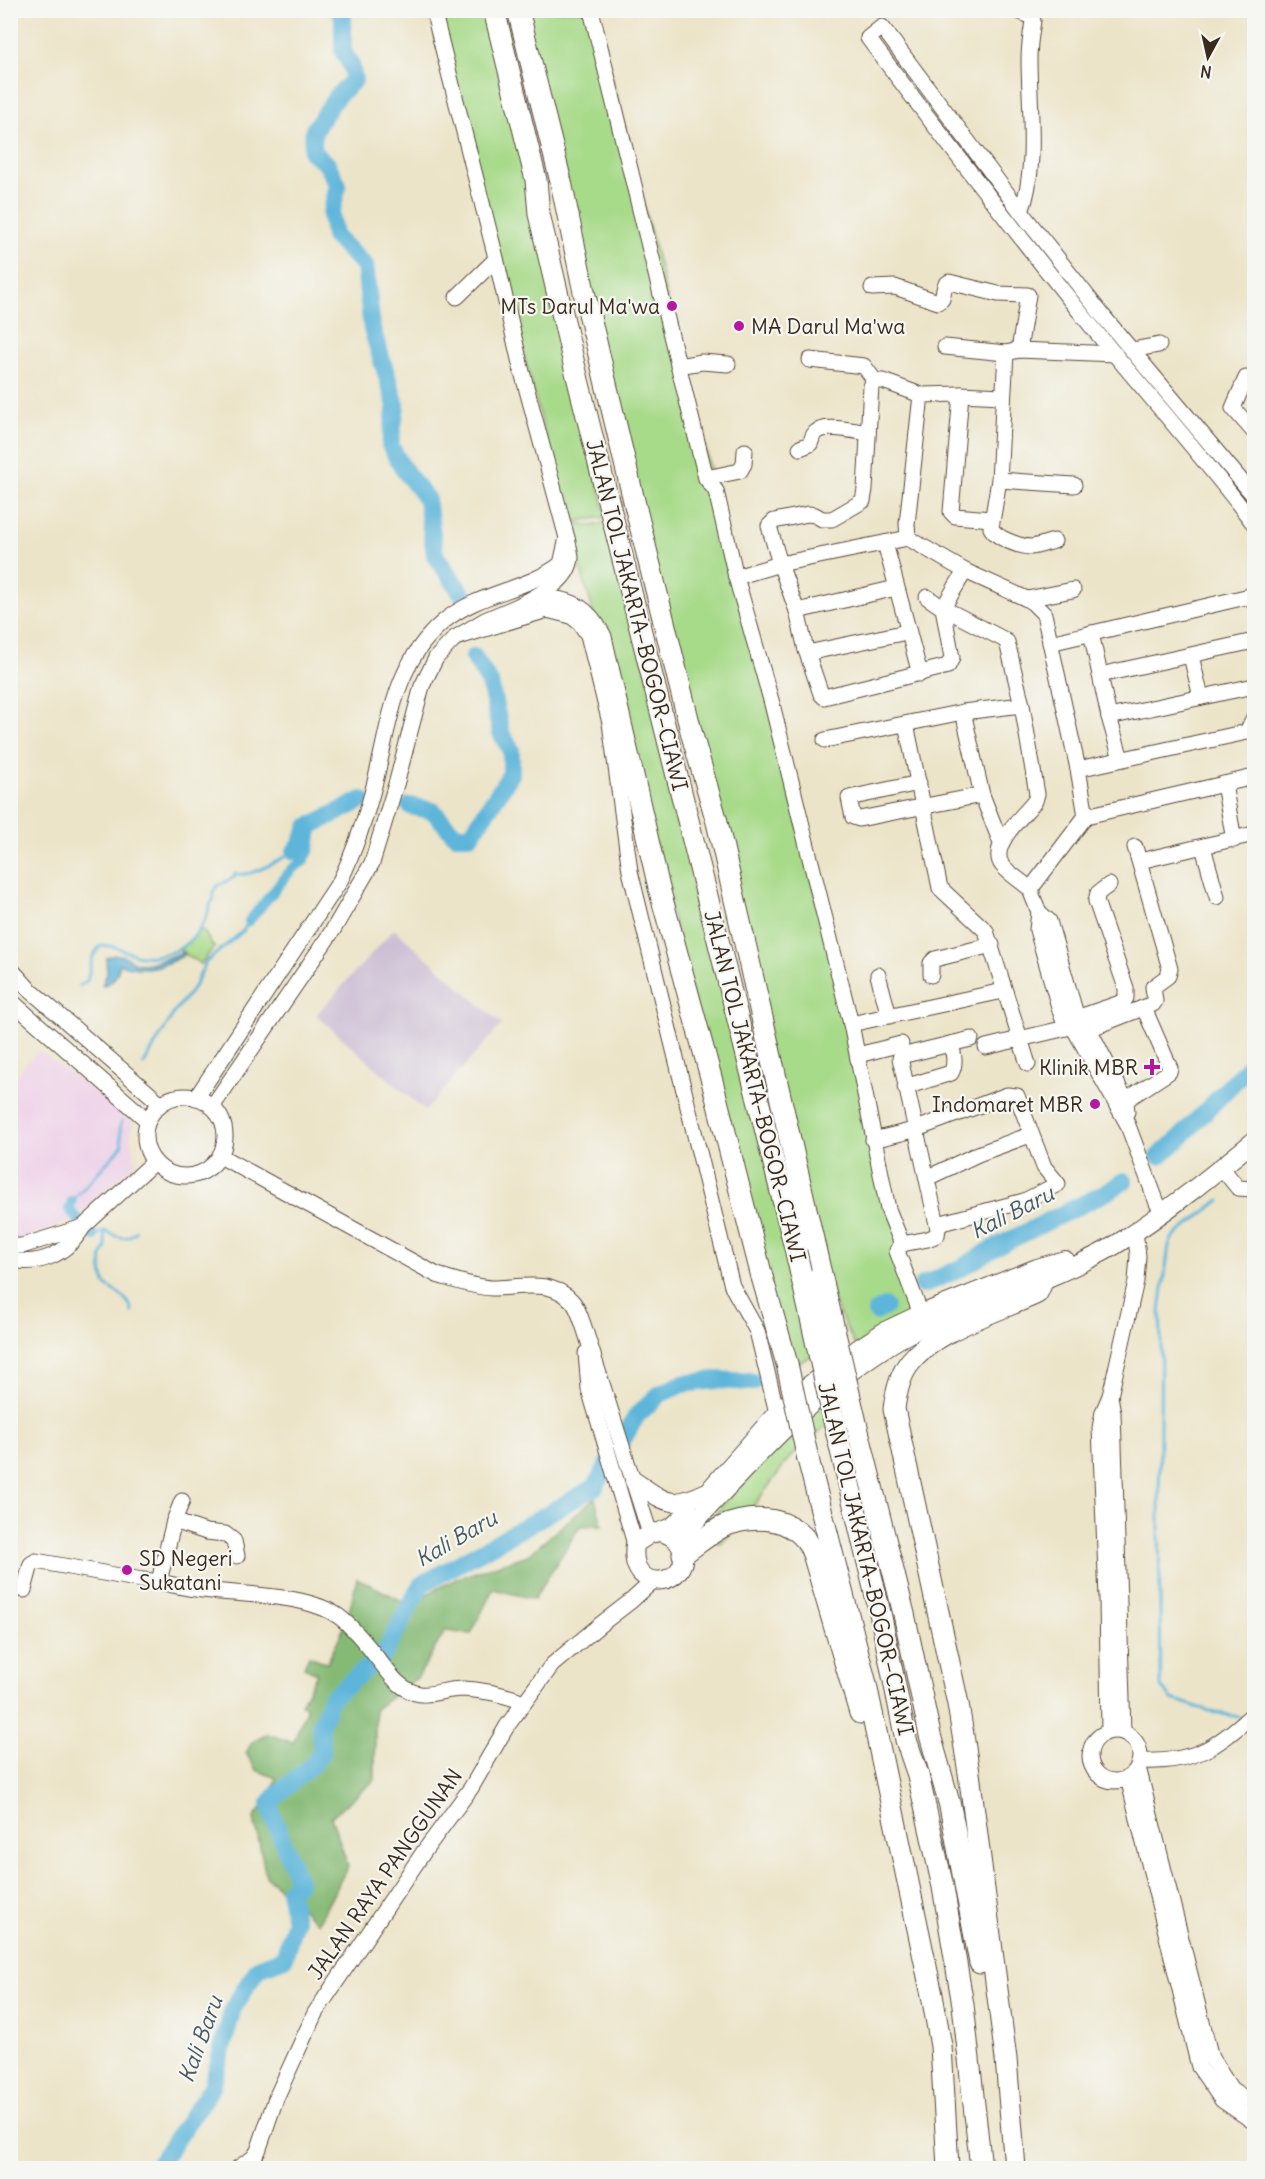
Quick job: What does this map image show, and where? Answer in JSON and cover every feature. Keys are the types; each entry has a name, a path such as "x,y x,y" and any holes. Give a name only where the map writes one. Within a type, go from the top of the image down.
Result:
{"highway":[{"name":"JALAN TOL JAKARTA–BOGOR–CIAWI","path":"494,10 536,180 539,214 574,364 796,1252 881,1617 906,1740 918,1775 943,1887 963,2005 981,2169"},
{"name":"JALAN TOL JAKARTA–BOGOR–CIAWI","path":"518,10 561,182 584,292 636,509 717,822 856,1423 904,1614 930,1735 950,1806 984,1987 1005,2169"},
{"path":"545,600 566,603 579,610 592,623 601,637 659,888 787,1364 808,1459 865,1680 932,1995 940,2046 948,2169"},
{"path":"1014,2169 1006,2059 969,1773 958,1704 894,1408 900,1379 909,1364 932,1342 960,1326 1037,1293 1040,1274"},
{"path":"680,1547 722,1527 747,1519 778,1522 789,1526 805,1539 814,1557 857,1705 875,1758 887,1783"}],"main road":[{"path":"680,1547 770,1442 808,1405 881,1350 925,1326 1040,1274 1119,1242 1135,1232 1160,1207 1221,1167 1254,1141"},
{"path":"648,1536 668,1534 680,1547 683,1562 675,1575 660,1581 646,1578 636,1568 634,1555 648,1536 675,1525 707,1492 775,1404 796,1395 859,1347 919,1309 1040,1274"},
{"path":"628,1480 669,1502 688,1501 707,1492"}],"street":[{"path":"212,1107 333,930 360,886 380,842 422,686 436,658 455,639 485,620 518,606 552,587 565,573 571,557 521,368 433,10"},
{"path":"591,10 706,478 716,491 736,577 771,700 851,1024 888,1209 919,1309"},
{"path":"1016,10 1030,16 1033,21 1029,56 1031,120 1028,193 1021,212"},
{"path":"1254,496 1226,473 1115,354 1001,213 868,38 882,27 1021,212 1132,350 1226,473 1254,524"},
{"path":"457,297 496,259"},
{"path":"873,288 895,287 938,302 942,299 945,285 948,282 998,294 1028,295 1002,396 999,480 991,528 994,534 1031,547 1054,542"},
{"path":"1132,350 1159,345"},
{"path":"945,347 1115,354"},
{"path":"810,360 864,366 875,381"},
{"path":"678,366 692,363 728,364"},
{"path":"1246,378 1233,408 1254,432"},
{"path":"875,381 883,381 921,395 1002,396"},
{"path":"875,381 871,386 864,499 832,519 822,519 808,514 771,523 770,531 797,611 806,650 821,694 824,697 948,666 951,663 943,608 965,571"},
{"path":"962,394 951,512 955,516 991,519"},
{"path":"908,538 907,524 921,395"},
{"path":"800,448 810,444 812,436 818,430 827,428 868,433"},
{"path":"706,478 740,471 743,468 745,451"},
{"path":"999,480 1074,485"},
{"path":"196,1098 340,881 358,840 397,691 417,650 444,621 472,603 548,574 561,564 567,538"},
{"path":"736,577 780,564 908,538 965,571 1033,603 1044,614 1086,816"},
{"path":"885,543 920,674"},
{"path":"797,611 896,588"},
{"path":"1026,599 1073,590"},
{"path":"1050,643 1253,596"},
{"path":"927,597 943,608 1005,640 1023,705 1037,797 1001,843 998,854 1000,862 1031,890 1038,912 1037,930 1063,1019 1081,1024 1123,1002 1126,998 1126,988 1096,901 1098,893 1109,885"},
{"path":"518,606 545,600"},
{"path":"455,639 547,610 571,616 580,623 588,635 610,723 630,871 732,1286 757,1331 775,1404"},
{"path":"806,650 812,652 907,632"},
{"path":"1091,633 1109,717 1121,759"},
{"path":"1100,675 1254,641"},
{"path":"1191,656 1201,697"},
{"path":"1109,717 1254,686"},
{"path":"825,740 963,712 1023,705"},
{"path":"963,712 982,795 1001,843"},
{"path":"1078,769 1247,732 1254,717"},
{"path":"906,724 940,888 986,931 992,945 1003,991 1028,1064"},
{"path":"387,731 408,735"},
{"path":"1031,890 1036,880 1086,816 1254,777"},
{"path":"920,783 852,796 848,800 854,817 858,819 982,795"},
{"path":"1224,784 1234,840"},
{"path":"986,1047 1153,1004 1155,997 1153,987 1168,976 1170,969 1138,854 1203,847 1254,834"},
{"path":"1203,847 1217,897"},
{"path":"931,975 931,963 936,959 992,945"},
{"path":"10,968 29,989 161,1104"},
{"path":"878,975 889,1016"},
{"path":"851,1024 1003,991"},
{"path":"10,1000 148,1121"},
{"path":"1122,1103 1169,1072 1170,1068 1144,1008"},
{"path":"1081,1024 1122,1103 1128,1126 1160,1207"},
{"path":"899,1247 937,1235 938,1224 914,1130 901,1056 971,1040"},
{"path":"858,1055 901,1044"},
{"path":"905,1087 951,1073 954,1053 950,1044"},
{"path":"873,1140 914,1130 1012,1095 1017,1096 1044,1167 1058,1184 1024,1201 938,1224"},
{"path":"184,1096 196,1098 212,1107 221,1118 225,1132 224,1146 213,1165 194,1175 172,1174 154,1162 145,1142 148,1121 161,1104 172,1098 184,1096"},
{"path":"927,1178 978,1154 1030,1135"},
{"path":"220,1156 437,1275 490,1288 542,1285 561,1292 574,1302 611,1410 628,1480 648,1536"},
{"path":"10,1260 23,1263 44,1260 58,1254 76,1239 83,1227 154,1162"},
{"path":"1221,1167 1238,1188 1254,1189"},
{"path":"10,1246 22,1246 83,1227"},
{"path":"1116,1731 1107,1598 1100,1428 1102,1412 1110,1396 1136,1281 1138,1256 1135,1232"},
{"path":"41,1240 44,1260"},
{"path":"584,1327 589,1389 599,1427 628,1480"},
{"path":"159,1581 174,1521 182,1501"},
{"path":"174,1521 206,1532 225,1534 234,1541 237,1556"},
{"path":"10,1587 24,1590 31,1564 36,1561 159,1581 193,1589 283,1598 320,1606 342,1619 405,1689 414,1693 432,1695 453,1690 470,1690 505,1695 524,1702"},
{"name":"JALAN RAYA PANGGUNAN","path":"238,2169 253,2158 258,2151 276,2098 315,2013 425,1850 471,1788 507,1726 552,1665 653,1581"},
{"path":"1254,1713 1231,1734 1199,1754 1136,1769 1114,1781 1107,1780 1095,1772 1091,1766 1090,1751 1092,1744 1102,1734 1116,1731 1135,1740 1141,1753 1136,1769 1194,2018 1199,2067 1222,2100 1254,2122"},
{"path":"1194,2018 1211,2058 1231,2089 1254,2104"}],"shaded area":[{"path":"394,929 502,1024 425,1111 316,1015"},
{"path":"38,1050 133,1121 130,1137 136,1163 73,1220 20,1240 11,1240 11,1082"}],"green space":[{"path":"433,11 494,11 606,517 568,522"},
{"path":"518,11 595,11 916,1304 863,1363 821,1274"},
{"path":"608,522 820,1350 788,1370 601,637 568,527 579,523 593,526"},
{"path":"201,929 214,947 201,964 179,950 190,942"},
{"path":"820,1398 827,1425 790,1457 744,1519 721,1544 700,1536 776,1430"},
{"path":"595,1498 602,1525 580,1526 534,1599 493,1589 471,1634 445,1631 418,1677 375,1709 375,1780 331,1817 348,1866 318,1923 266,1876 254,1818 271,1794 276,1778 256,1770 246,1753 252,1742 268,1734 293,1743 307,1707 301,1704 317,1673 304,1667 309,1656 327,1663 347,1621 357,1578 408,1604 458,1578 528,1555"}],"water":[{"path":"184,952 184,955 176,959 153,967 137,968 120,964 112,980 102,985 107,974 106,958 113,955 123,956 142,964"}],"waterway":[{"path":"339,10 343,16 343,51 351,65 354,80 337,96 314,130 312,152 327,164 338,185 331,214 334,236 365,266 372,329 396,405 390,445 402,467 427,500 435,555 462,594"},
{"path":"410,806 433,811 455,835 471,835 511,774 511,750 501,733 490,683 474,657"},
{"path":"295,851 299,848 308,827 362,800"},
{"path":"249,921 292,869 304,861 310,849 314,823"},
{"path":"79,986 87,981 93,956 100,946 114,947 142,956 177,950 191,939 201,926 214,899 213,892 217,886 235,877 235,873 248,874 257,871 295,851"},
{"path":"144,1064 175,1011 194,987 206,962 243,931 249,921"},
{"path":"10,1039 13,1036"},
{"name":"Kali Baru","path":"1159,1156 1178,1140 1254,1061"},
{"path":"72,1201 122,1146 120,1127 122,1121"},
{"name":"Kali Baru","path":"923,1285 963,1267 994,1248 1105,1193 1124,1181"},
{"path":"1220,1200 1173,1237 1169,1245 1160,1311 1161,1687 1172,1699 1216,1713 1240,1717"},
{"path":"72,1201 69,1210 94,1236"},
{"path":"104,1231 124,1238 136,1231"},
{"path":"94,1236 104,1231 106,1248 101,1265 105,1284 128,1302 132,1312"},
{"name":"Kali Baru","path":"876,1312 885,1307"},
{"name":"Kali Baru","path":"156,2168 212,2087 233,2008 258,1968 284,1958 295,1921 289,1890 299,1883 272,1814 270,1803 320,1755 322,1749 320,1727 331,1698 384,1654 421,1585 595,1487 637,1415 660,1394 682,1384 716,1380 753,1382"}],"place":[{"name":"MTs Darul Ma'wa","path":"672,306"},
{"name":"MA Darul Ma'wa","path":"739,326"},
{"name":"Klinik MBR","path":"1152,1067"},
{"name":"Indomaret MBR","path":"1095,1104"},
{"name":"SD Negeri Sukatani","path":"127,1570"}]}
